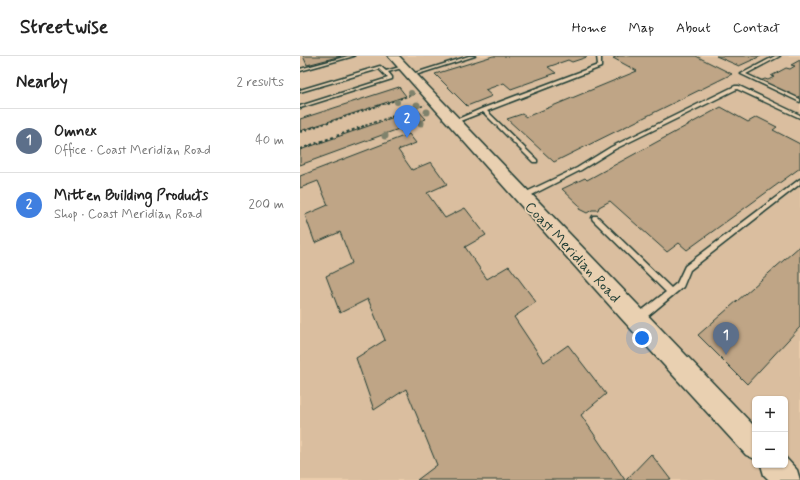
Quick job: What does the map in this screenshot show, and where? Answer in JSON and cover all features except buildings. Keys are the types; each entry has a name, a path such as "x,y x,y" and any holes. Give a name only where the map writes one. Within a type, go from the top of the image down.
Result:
{"street":[{"name":"Coast Meridian Road","path":"402,66 452,122 752,443"},
{"path":"774,468 778,480"},
{"path":"776,468 787,480"}],"lane":[{"path":"300,70 352,56"},
{"path":"385,72 402,66 473,56"},
{"path":"452,122 600,66 599,56"},
{"path":"778,56 744,74 800,101"},
{"path":"300,91 380,67 391,78 300,107"},
{"path":"522,197 579,169 613,148 737,87 800,117"},
{"path":"483,110 535,161"},
{"path":"636,320 680,285 687,268 800,180"},
{"path":"595,218 671,292"}],"path":[{"path":"300,132 419,92"},
{"path":"300,149 430,104"}],"shaded area":[{"path":"300,56 800,56 800,480 300,480"}],"place":[{"name":"Mitten Building Products","path":"407,138"},
{"name":"Omnex","path":"726,355"}]}
